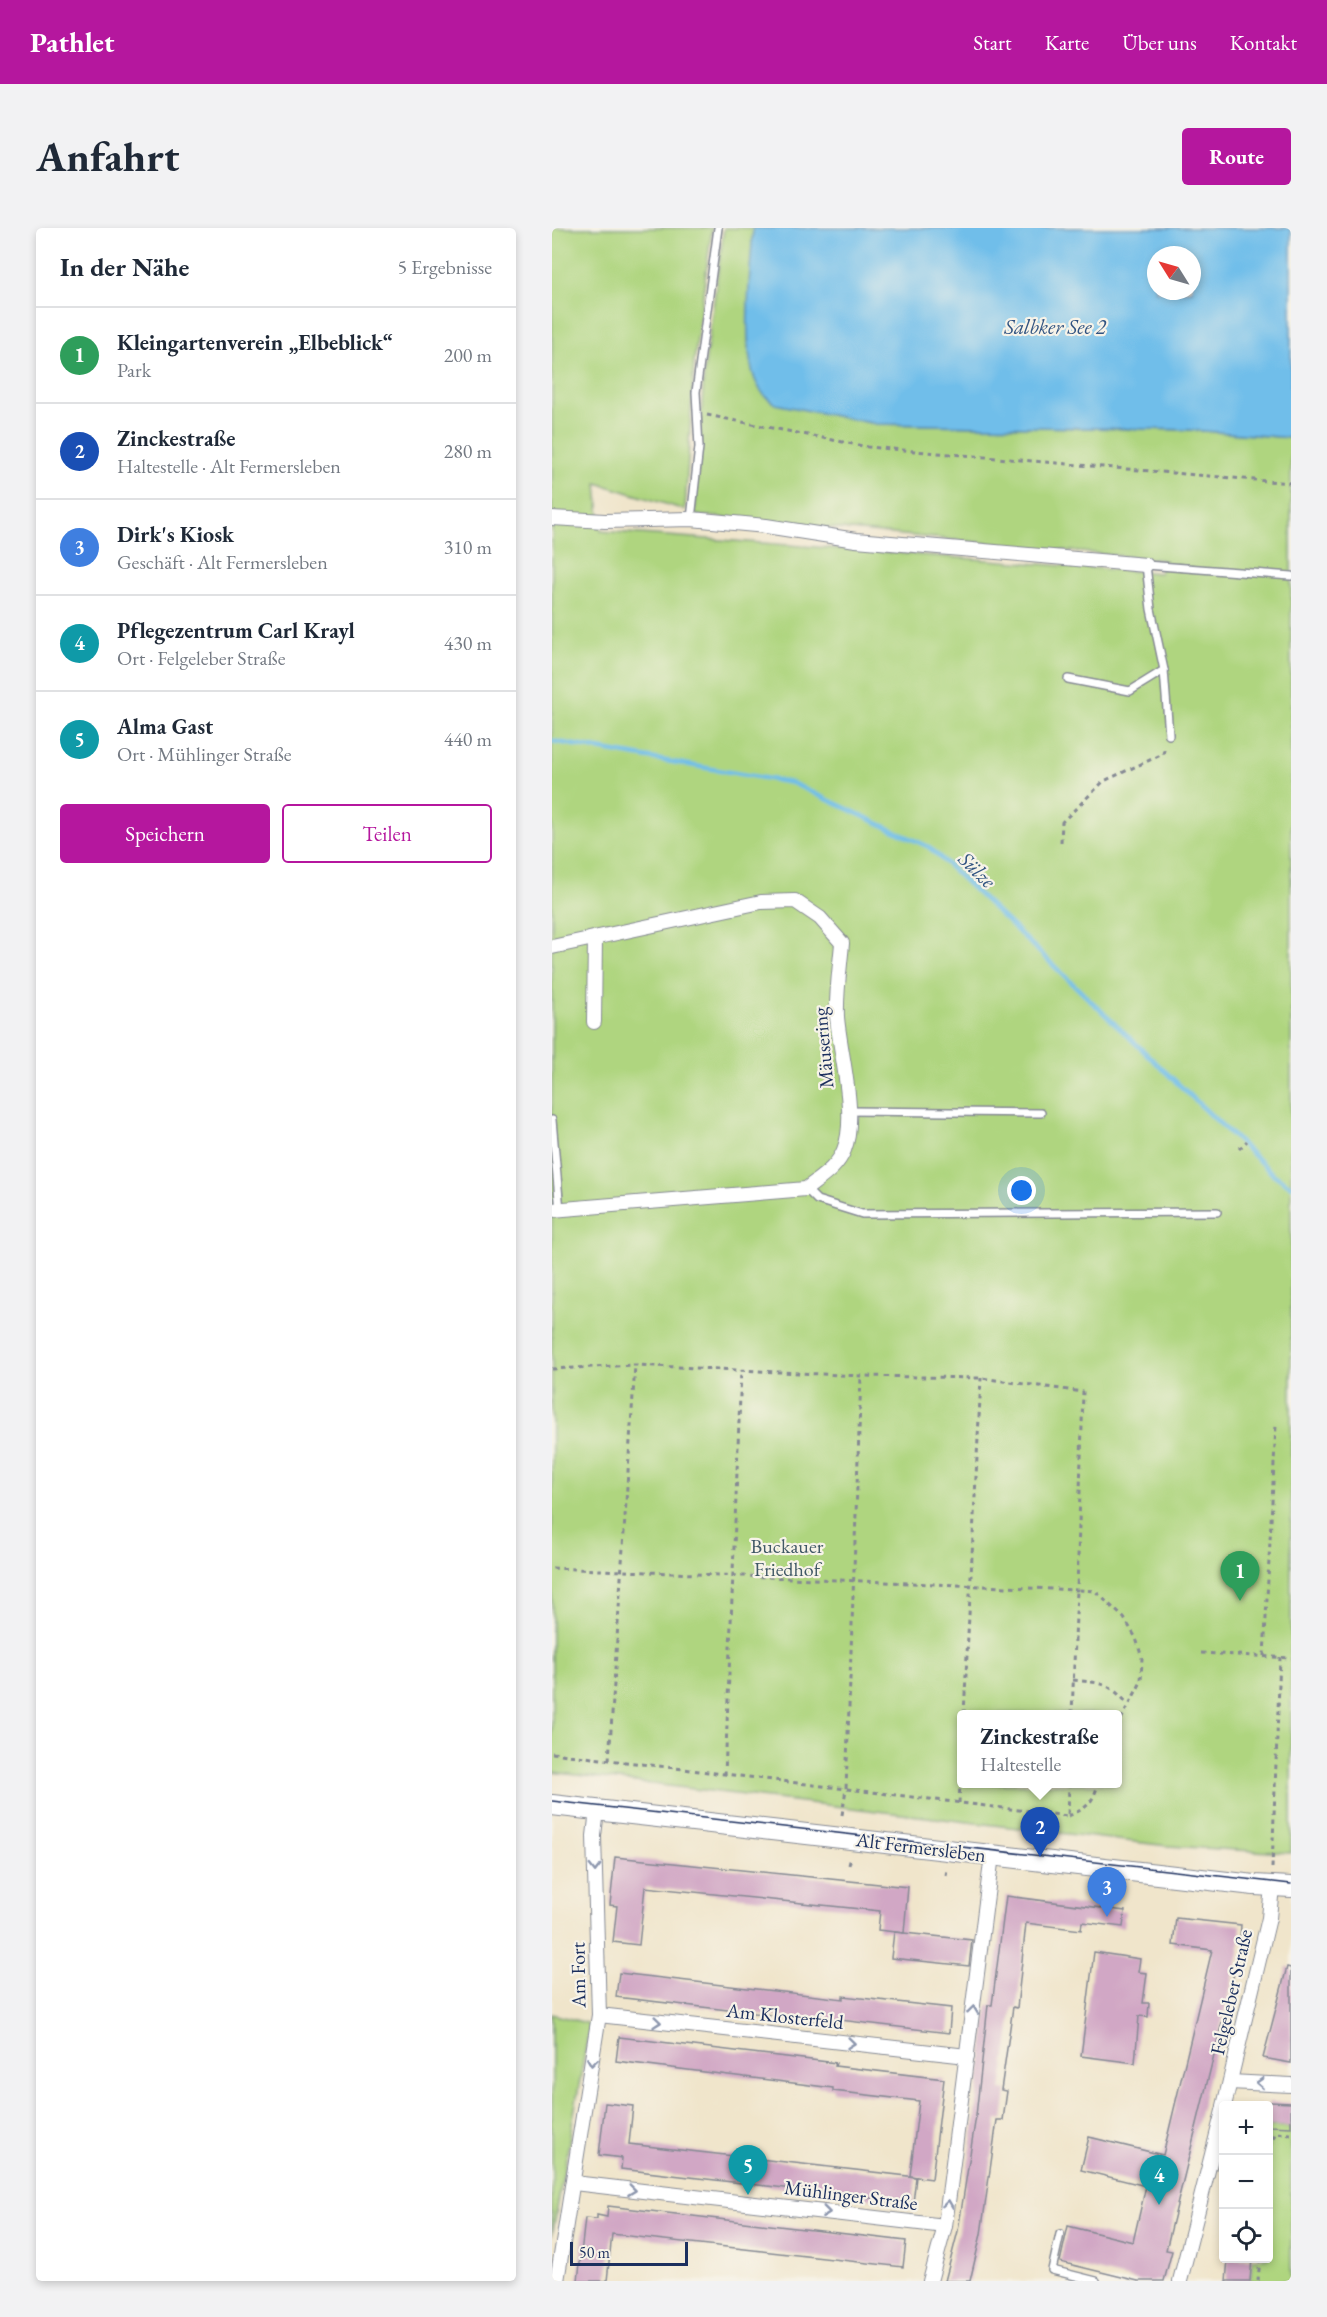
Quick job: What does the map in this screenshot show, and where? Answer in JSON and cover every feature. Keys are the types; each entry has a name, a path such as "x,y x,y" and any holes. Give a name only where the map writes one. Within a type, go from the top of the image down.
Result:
{"main road":[{"name":"Alt Fermersleben","path":"552,1805 1281,1887"}],"street":[{"path":"552,518 605,521 691,519 766,526 856,540 1146,564"},
{"name":"Mäusering","path":"552,947 761,902 795,901 820,918 842,943 837,1015 849,1111 849,1133 839,1160 806,1189"},
{"path":"594,1023 595,938"},
{"path":"556,1210 806,1189"},
{"name":"Am Fort","path":"557,2281 599,2015 594,1836 597,1810"},
{"path":"930,2281 945,2226 992,1855"},
{"name":"Felgeleber Straße","path":"1225,2101 1270,1912 1281,1887"},
{"name":"Am Klosterfeld","path":"599,2015 967,2056"},
{"path":"1230,2082 1291,2085"},
{"name":"Felgeleber Straße","path":"1180,2281 1219,2126"},
{"name":"Mühlinger Straße","path":"574,2183 945,2226"}],"lane":[{"path":"691,519 699,447 696,412 700,352 718,228"},
{"path":"1169,735 1164,670 1151,609 1146,564 1291,576"},
{"path":"1068,679 1130,691 1164,670"},
{"path":"849,1111 1041,1113"},
{"path":"552,1120 556,1210"},
{"path":"806,1189 817,1200 862,1214 1217,1212"},
{"path":"1060,2234 1052,2270 1096,2281"}],"path":[{"path":"696,412 868,447 1291,483"},
{"path":"1060,842 1062,822 1104,781 1163,754 1169,735"},
{"path":"1239,1149 1247,1141"},
{"path":"609,1760 635,1365"},
{"path":"552,1369 635,1365 861,1376 981,1378 1083,1392 1072,1710"},
{"path":"725,1774 741,1370"},
{"path":"842,1815 846,1789 861,1376"},
{"path":"964,1710 981,1378"},
{"path":"1264,1656 1276,1425"},
{"path":"552,1568 1095,1591 1124,1618 1136,1638 1142,1658 1141,1682 1122,1717"},
{"path":"1201,1653 1291,1658"},
{"path":"1280,1657 1281,1887"},
{"path":"1073,1680 1099,1682 1114,1689 1128,1704"},
{"path":"552,1753 1068,1816 1083,1810 1095,1796 1097,1788"},
{"path":"959,1803 960,1788"},
{"path":"1068,1816 1069,1788"},
{"path":"849,1865 851,1852"},
{"path":"1269,2155 1275,2133 1291,2134"},
{"path":"1258,2281 1260,2263"}],"green space":[{"name":"Buckauer Friedhof","path":"552,228 712,228 694,362 685,510 597,483 601,531 1160,573 1163,560 695,515 704,372 724,228 753,228 748,348 876,424 1190,430 1291,438 1291,1853 1168,1846 552,1772"},
{"path":"552,2014 590,2024 552,2237"},
{"path":"1273,2126 1291,2127 1291,2281 1250,2281 1252,2263 1273,2263"}],"water":[{"name":"Salbker See 2","path":"753,228 1291,228 1291,438 1190,430 876,424 775,404 760,390 752,369 749,351 748,308"}],"building":[{"path":"615,1857 908,1887 904,1933 878,1930 880,1911 645,1887 639,1945 613,1942 617,1906 610,1905"},
{"path":"1006,1896 1125,1911 1123,1927 1082,1922 1081,1930 1026,1923 1017,2008 1013,2007 1001,2090 1007,2091 1003,2120 997,2120 981,2234 970,2281 945,2281 958,2231 976,2116 988,2005 992,2005"},
{"path":"1176,1918 1241,1925 1239,1953 1166,2250 1172,2251 1164,2281 1138,2281 1060,2262 1068,2226 1133,2242 1146,2186 1081,2170 1089,2137 1163,2155 1212,1950 1173,1945"},
{"path":"894,1932 972,1940 969,1966 891,1958"},
{"path":"1094,1952 1140,1959 1138,1972 1147,1973 1143,2003 1149,2003 1148,2017 1139,2016 1135,2063 1081,2056"},
{"path":"1287,1967 1291,1968 1291,2063 1263,2058"},
{"path":"619,1973 843,1999 843,1996 951,2008 949,2033 840,2020 839,2023 616,1997"},
{"path":"619,2037 836,2063 835,2066 944,2079 932,2179 910,2176 919,2101 616,2061"},
{"path":"1273,2102 1291,2103 1291,2127 1273,2126"},
{"path":"605,2103 633,2106 629,2144 916,2177 913,2203 621,2169 622,2158 599,2155"},
{"path":"608,2206 906,2241 903,2267 612,2234 607,2281 578,2281 585,2218 597,2219 597,2215 607,2217"},
{"path":"1228,2263 1252,2263 1250,2281 1226,2281"}],"waterway":[{"name":"Sülze","path":"552,741 792,783 929,847 1273,1174 1291,1186"}],"tram line":[{"path":"552,1801 1291,1884"}],"place":[{"name":"Kleingartenverein „Elbeblick“","path":"1240,1601"},
{"name":"Zinckestraße","path":"1040,1857"},
{"name":"Dirk's Kiosk","path":"1107,1917"},
{"name":"Alma Gast","path":"748,2195"},
{"name":"Pflegezentrum Carl Krayl","path":"1159,2205"}]}
